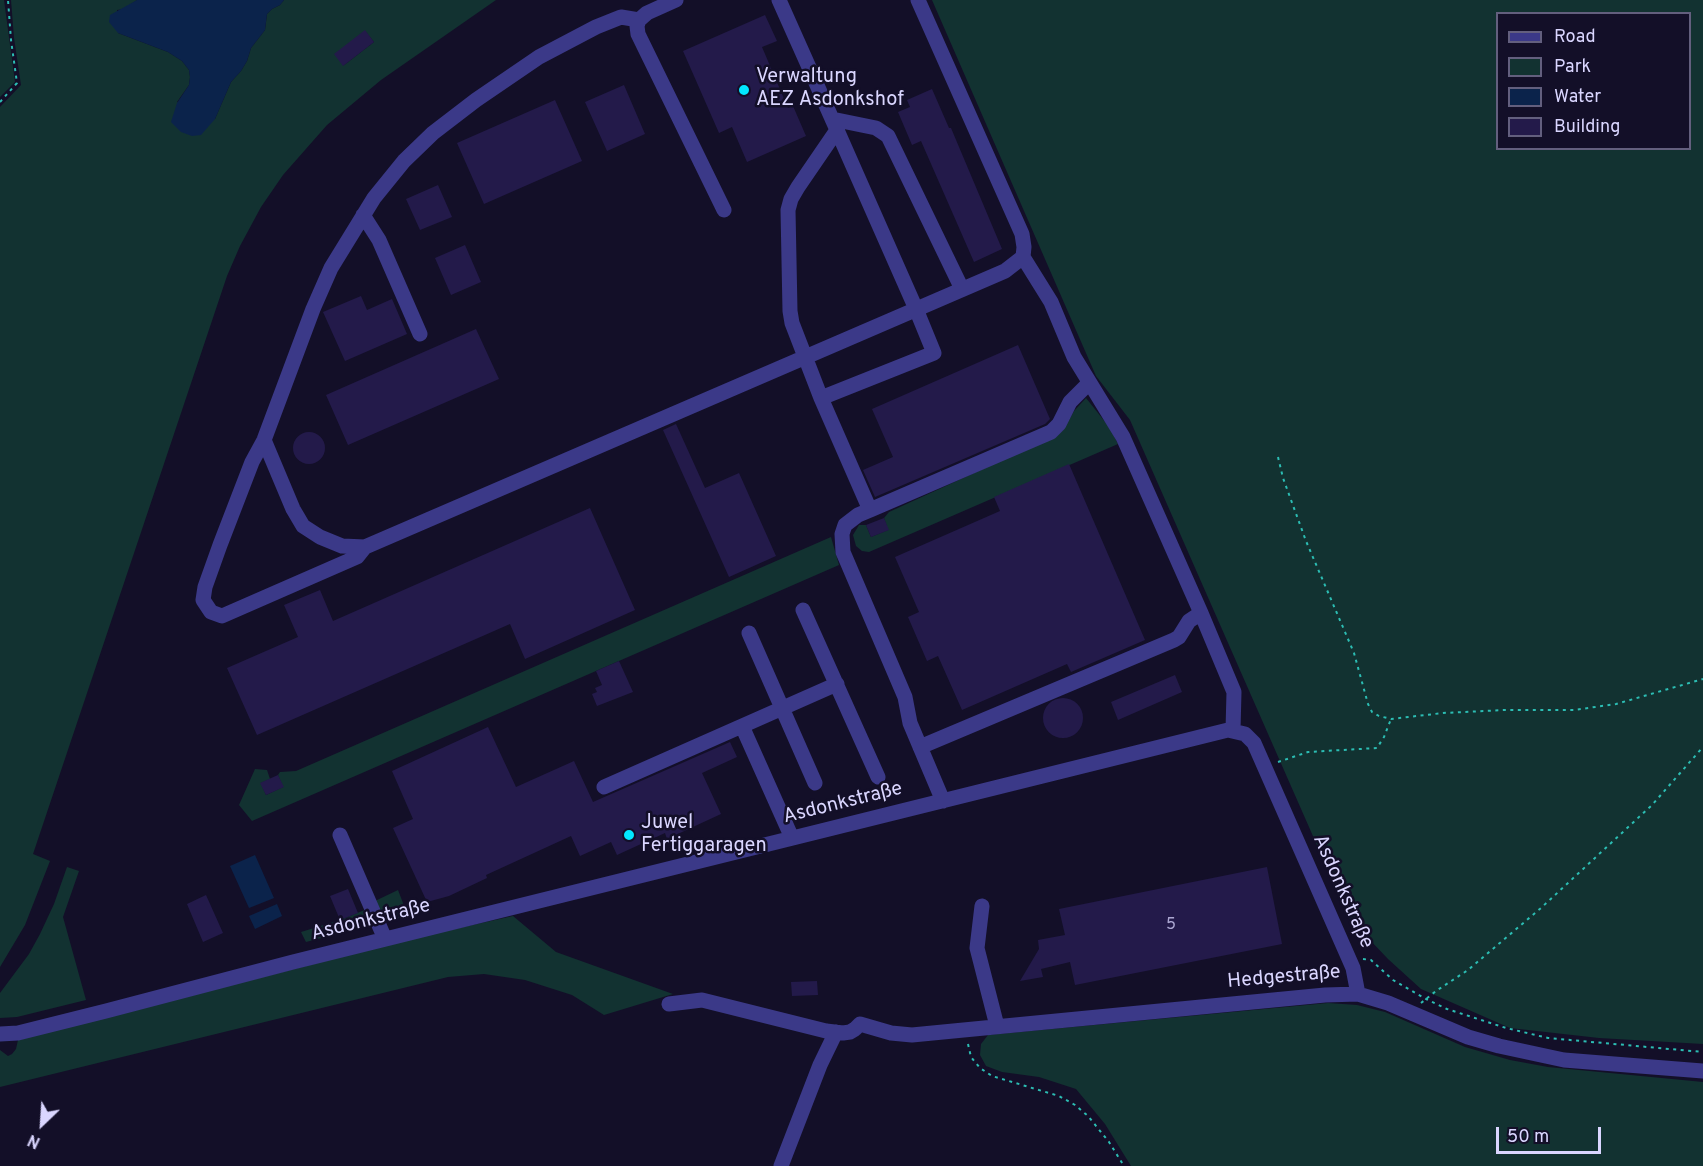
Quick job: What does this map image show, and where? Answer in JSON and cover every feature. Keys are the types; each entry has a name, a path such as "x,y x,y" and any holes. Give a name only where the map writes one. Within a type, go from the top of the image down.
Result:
{"street":[{"path":"676,0 647,13 639,20 638,34 724,210"},
{"path":"779,0 934,353 821,398"},
{"path":"918,0 1022,234 1023,257 1051,302 1074,357 1123,437 1201,613 1234,692 1233,730"},
{"path":"365,547 357,557 222,616 211,612 203,600 205,587 252,462 264,440 313,309 331,268 374,198 404,161 433,133 539,57 596,27 621,17 639,20"},
{"path":"835,125 876,128 888,136 962,289"},
{"path":"835,125 791,198 788,210 790,311 795,335 870,510"},
{"path":"363,215 379,240 420,334"},
{"path":"264,440 293,509 303,526 320,537 342,546 365,547 1005,271 1023,257"},
{"path":"943,801 908,717 904,697 843,552 841,542 845,525 858,515 1051,432 1059,424 1070,402 1089,383"},
{"path":"803,610 878,777"},
{"path":"920,747 1174,640 1179,637 1189,621 1201,613"},
{"path":"749,633 815,783"},
{"path":"604,787 837,684"},
{"path":"742,726 792,838"},
{"name":"Asdonkstraße","path":"0,1034 18,1033 84,1017 385,939 1233,730 1250,738 1265,768 1352,965 1358,993"},
{"path":"340,835 385,939"},
{"path":"982,906 978,948 997,1026"},
{"name":"Hedgestraße","path":"836,1032 850,1032 860,1024 891,1033 912,1035 1358,993 1468,1037 1536,1054 1564,1060 1703,1071"},
{"path":"669,1004 702,1000 836,1032 819,1065 781,1166"}],"path":[{"path":"0,102 17,83 8,0"},
{"path":"1278,457 1283,478 1306,541 1350,643 1368,704 1372,712 1379,716 1391,719 1453,713 1574,710 1616,704 1703,679"},
{"path":"1265,768 1308,752 1377,748 1391,719"},
{"path":"1410,1012 1468,970 1541,908 1652,805 1703,747"},
{"path":"1352,965 1364,959 1371,960 1393,980 1426,999 1457,1012 1527,1034 1597,1043 1703,1052"},
{"path":"965,1030 970,1057 980,1068 1008,1082 1059,1095 1075,1105 1089,1116 1124,1166"}],"green space":[{"path":"0,0 4,0 15,82 0,97"},
{"path":"11,0 137,0 124,9 117,10 118,33 168,52 182,61 189,70 190,77 189,85 177,102 215,119 231,82 241,71 251,48 265,30 267,14 284,0 496,0 381,80 327,125 283,175 261,207 240,246 227,276 33,854 50,861 25,925 0,967 0,107 21,85","holes":["365,31 374,42 343,66"]},
{"path":"932,0 1703,0 1703,1044 1599,1038 1510,1028 1421,989 1388,959 1349,918 1130,420 1096,376"},
{"path":"1086,398 1110,428 1118,444 869,552 862,551 856,546 853,535 859,525 866,525 871,537 888,530 884,518 889,512 1057,435"},
{"path":"831,537 839,565 252,821 239,805 255,769 267,770 270,779 261,783 266,795 283,787 278,775 280,772 296,771"},
{"path":"67,867 79,871 63,917 86,1000 17,1017 0,1018 0,993 29,954 40,934"},
{"path":"398,890 408,916 391,920 384,918 375,901"},
{"path":"367,909 370,924 368,926 306,942 301,932 340,920"},
{"path":"513,916 556,952 673,994 604,1015 572,995 525,980 484,974 448,977 0,1087 0,1050 8,1056 12,1054 18,1040 418,937"},
{"path":"1328,1003 1357,1005 1385,1012 1465,1047 1510,1060 1548,1067 1703,1082 1703,1166 1131,1166 1105,1124 1076,1089 1039,1077 1002,1072 986,1066 980,1055 981,1044 988,1035"}],"water":[{"path":"137,0 284,0 267,14 265,30 251,48 241,71 231,82 215,119 201,135 192,136 181,132 171,122 177,103 189,85 189,70 182,61 168,52 118,33 109,22 110,15"},
{"path":"255,855 274,898 249,908 230,866"},
{"path":"277,904 282,916 255,929 249,916"}],"building":[{"name":"Verwaltung AEZ Asdonkshof","path":"765,15 777,41 762,47 788,108 793,106 806,136 747,162 732,127 719,133 683,51"},
{"path":"365,30 374,42 343,66 334,54"},
{"path":"624,85 645,134 607,151 585,102"},
{"path":"932,89 1002,249 974,262 921,141 912,145 898,112 910,107 907,100"},
{"path":"555,100 582,161 484,204 457,143"},
{"path":"438,185 452,217 420,230 406,199"},
{"path":"465,245 481,282 451,295 435,258"},
{"path":"361,296 367,310 392,299 407,334 345,361 323,312"},
{"path":"476,329 499,379 348,445 326,395"},
{"path":"1018,345 1050,419 1045,424 875,497 863,470 893,457 872,409"},
{"path":"676,424 705,488 739,473 776,556 729,577 663,430"},
{"path":"309,432 321,436 325,448 321,460 309,464 297,460 293,448 297,436"},
{"path":"1069,464 1145,640 1071,672 1067,664 962,710 938,656 927,661 908,617 919,612 895,557 1000,511 994,497"},
{"path":"590,508 635,610 525,659 510,624 257,735 227,668 298,637 284,605 320,590 333,621"},
{"path":"884,518 889,530 871,537 866,525"},
{"path":"619,661 633,692 597,706 592,694 597,692 595,688 602,685 596,671"},
{"path":"1175,675 1182,692 1118,720 1111,702"},
{"path":"1063,698 1077,704 1083,718 1077,732 1063,738 1049,732 1043,718 1049,704"},
{"path":"488,727 516,787 574,761 593,802 730,742 737,757 702,773 721,814 667,839 665,833 617,855 611,842 580,856 571,836 486,875 487,878 449,896 427,902 393,828 413,819 392,771"},
{"path":"278,775 284,787 266,795 260,783"},
{"path":"1267,867 1282,944 1075,985 1070,962 1041,969 1043,977 1020,981 1039,949 1038,940 1065,935 1059,909"},
{"path":"348,889 358,913 340,920 330,896"},
{"path":"206,895 223,933 203,942 187,904"},
{"path":"817,981 818,995 792,996 791,982"}],"place":[{"name":"Verwaltung AEZ Asdonkshof","path":"744,90"},
{"name":"Juwel Fertiggaragen","path":"629,835"}]}
